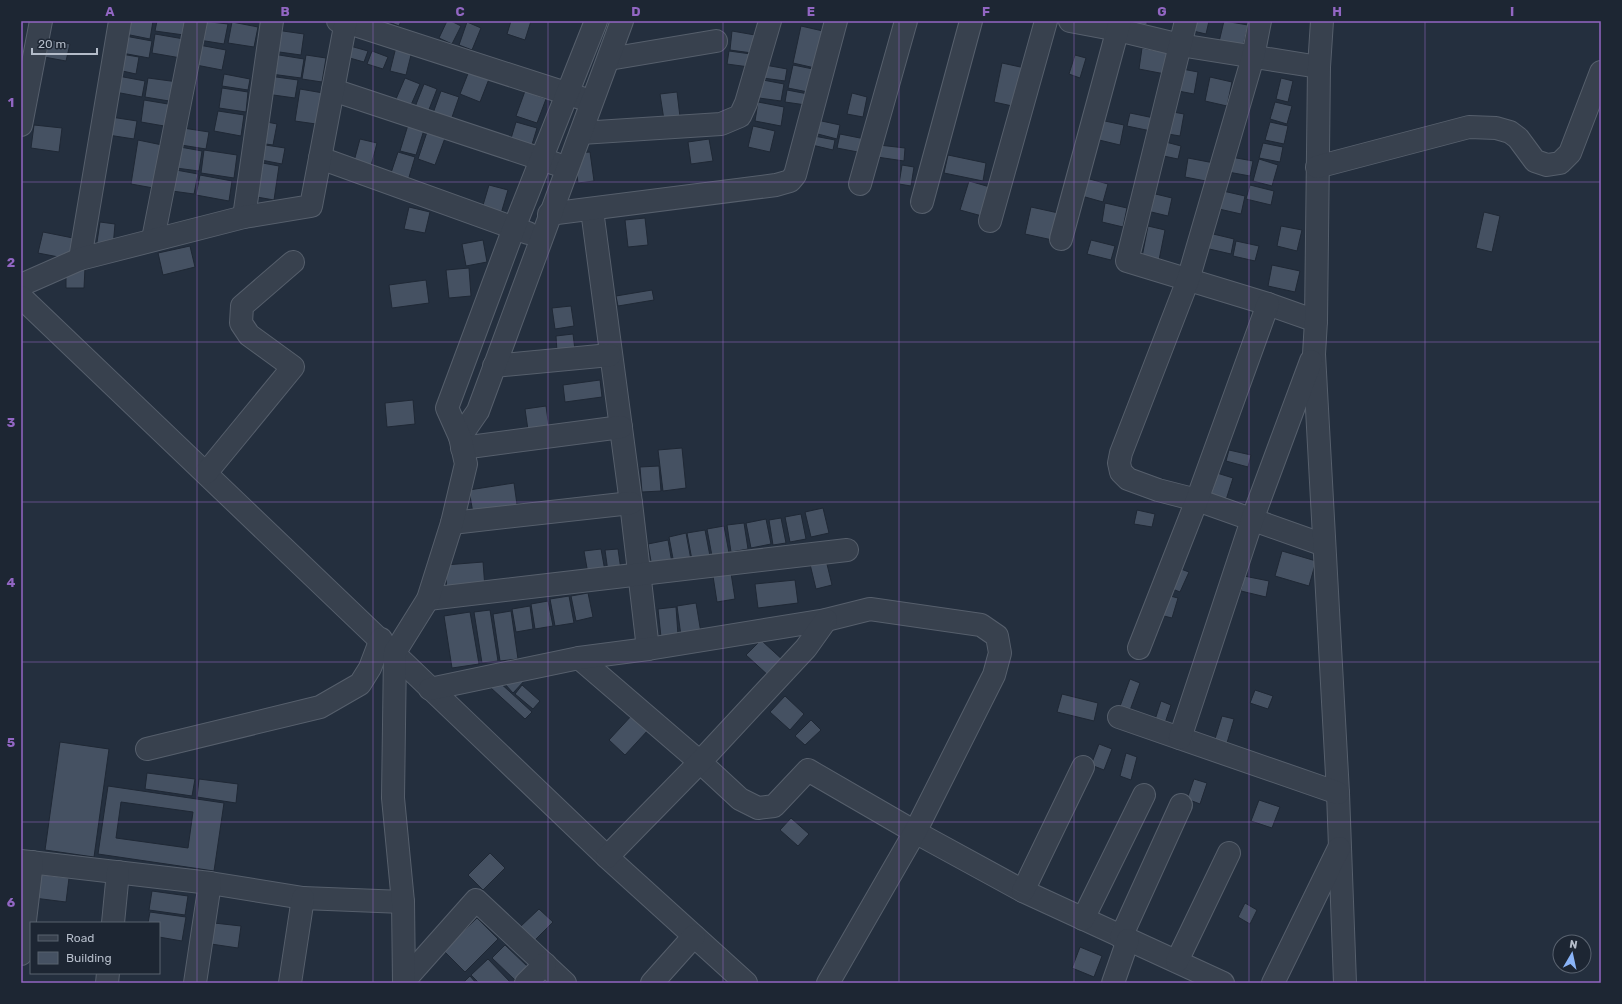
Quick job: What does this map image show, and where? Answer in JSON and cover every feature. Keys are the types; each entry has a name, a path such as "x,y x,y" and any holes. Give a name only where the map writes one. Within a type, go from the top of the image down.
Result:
{"street":[{"path":"21,125 41,21"},
{"path":"80,259 120,21"},
{"path":"153,239 196,21"},
{"path":"244,217 272,21"},
{"path":"21,285 80,259 153,239 244,217 311,206 333,90 343,21 592,102"},
{"path":"147,749 320,707 360,684 370,668 428,599 452,523 466,464 461,443 447,408 514,228 543,159 595,21 620,25 478,411 461,443"},
{"path":"581,132 722,124 740,116 746,103 770,21"},
{"path":"550,214 592,210 776,185 790,181 795,175 836,21"},
{"path":"860,184 906,21"},
{"path":"922,202 971,21"},
{"path":"990,221 1046,21"},
{"path":"1070,21 1119,26 1180,45 1319,67"},
{"path":"1186,21 1127,262 1268,304 1316,321"},
{"path":"1260,21 1253,57 1188,280 1121,453 1119,463 1121,472 1128,479 1158,490 1197,500 1324,545"},
{"path":"1322,21 1319,67 1316,321 1314,354 1338,793 1345,983"},
{"path":"1061,239 1119,26"},
{"path":"608,59 716,42"},
{"path":"1317,167 1469,127 1496,128 1510,132 1518,138 1535,161 1548,166 1560,163 1570,153 1601,72"},
{"path":"333,90 567,167"},
{"path":"320,158 542,238"},
{"path":"592,210 610,355 631,503 648,649"},
{"path":"206,473 293,367 249,335 242,323 242,306 293,262"},
{"path":"21,297 388,646 430,689 607,857 746,983"},
{"path":"1139,648 1197,500 1268,304"},
{"path":"1180,738 1252,520 1314,354"},
{"path":"494,366 610,355"},
{"path":"461,443 621,427"},
{"path":"452,523 631,503"},
{"path":"428,599 847,550"},
{"path":"430,689 578,658 648,649 826,620 870,610 981,625 997,636 1000,653 994,675 915,832 828,983"},
{"path":"607,857 700,762 806,648 826,620"},
{"path":"388,646 393,798 403,902 404,982"},
{"path":"578,658 700,762 740,799 758,808 774,806 808,770 915,832 1023,891 1177,961 1211,981"},
{"path":"1119,717 1338,793"},
{"path":"1023,891 1083,767"},
{"path":"1083,919 1144,795"},
{"path":"1113,983 1125,938 1181,805"},
{"path":"1273,983 1340,845"},
{"path":"1177,961 1229,853"},
{"path":"21,954 26,861 210,883 303,898 403,902"},
{"path":"113,922 118,872"},
{"path":"195,983 210,883"},
{"path":"290,983 303,898"},
{"path":"404,982 476,900 565,983"},
{"path":"652,983 694,936"},
{"path":"526,983 545,964"}],"building":[{"path":"127,21 153,21 150,39 125,34"},
{"path":"157,21 187,21 184,35 155,31"},
{"path":"202,21 228,24 224,44 199,40"},
{"path":"387,21 401,21 399,26"},
{"path":"447,21 451,21 461,26 452,44 439,38"},
{"path":"511,21 531,21 525,40 507,34"},
{"path":"1147,21 1147,25 1129,22"},
{"path":"1191,21 1209,21 1206,34 1189,30"},
{"path":"1224,21 1248,25 1243,47 1219,42"},
{"path":"232,22 258,27 254,47 228,43"},
{"path":"467,22 481,28 472,50 459,45"},
{"path":"801,26 823,31 815,68 793,63"},
{"path":"276,30 304,34 301,55 272,51"},
{"path":"732,31 755,35 752,53 730,50"},
{"path":"155,34 184,39 181,58 152,53"},
{"path":"125,36 152,41 149,58 122,53"},
{"path":"48,39 70,44 66,61 44,57"},
{"path":"199,45 226,50 222,70 196,65"},
{"path":"350,46 368,51 364,62 346,57"},
{"path":"396,47 412,51 406,75 390,71"},
{"path":"1142,48 1169,53 1165,74 1139,69"},
{"path":"372,51 388,57 383,69 367,64"},
{"path":"729,51 751,54 749,67 727,64"},
{"path":"121,54 139,57 136,74 118,70"},
{"path":"273,54 304,59 301,78 271,74"},
{"path":"306,55 326,58 322,82 302,79"},
{"path":"1075,55 1086,58 1080,78 1069,74"},
{"path":"1002,63 1025,68 1017,107 994,102"},
{"path":"765,65 787,69 785,81 763,78"},
{"path":"793,65 813,69 808,92 788,88"},
{"path":"1177,68 1198,72 1194,94 1173,90"},
{"path":"469,71 489,79 480,102 460,94"},
{"path":"224,74 250,79 248,90 222,86"},
{"path":"118,76 145,81 142,97 115,92"},
{"path":"269,76 298,80 295,98 266,94"},
{"path":"1210,77 1232,82 1227,106 1205,101"},
{"path":"148,78 178,82 175,102 145,97"},
{"path":"405,78 420,84 411,105 396,99"},
{"path":"1281,78 1293,81 1288,102 1276,99"},
{"path":"763,80 784,84 781,101 759,98"},
{"path":"424,84 437,89 428,112 415,107"},
{"path":"222,88 248,92 246,112 219,108"},
{"path":"300,89 329,94 323,125 295,121"},
{"path":"787,90 808,94 806,105 785,102"},
{"path":"441,91 459,97 450,123 432,116"},
{"path":"525,91 546,99 537,123 516,116"},
{"path":"677,92 680,117 664,120 660,94"},
{"path":"852,93 867,97 863,117 847,114"},
{"path":"144,100 174,105 170,127 141,122"},
{"path":"758,102 784,107 781,126 755,121"},
{"path":"1275,102 1292,106 1287,124 1270,119"},
{"path":"218,111 244,115 241,136 214,131"},
{"path":"1173,112 1184,114 1180,136 1168,134"},
{"path":"1130,113 1154,118 1151,131 1127,126"},
{"path":"111,117 137,121 134,139 108,135"},
{"path":"817,120 840,125 837,139 814,133"},
{"path":"1100,120 1124,125 1120,145 1095,139"},
{"path":"262,121 277,124 273,145 259,143"},
{"path":"516,122 537,128 530,151 509,145"},
{"path":"1270,122 1288,126 1284,144 1265,140"},
{"path":"34,125 62,128 59,152 31,148"},
{"path":"408,125 424,130 416,155 400,151"},
{"path":"753,126 775,131 770,152 748,147"},
{"path":"183,128 209,132 206,149 181,145"},
{"path":"427,132 445,138 435,165 418,159"},
{"path":"840,134 865,139 863,153 837,148"},
{"path":"814,136 835,140 833,150 812,145"},
{"path":"360,139 377,143 370,170 353,165"},
{"path":"709,139 713,161 691,164 688,142"},
{"path":"138,140 167,146 159,189 131,184"},
{"path":"1158,140 1181,146 1178,159 1154,154"},
{"path":"1263,143 1283,147 1280,162 1259,158"},
{"path":"259,144 285,148 282,164 256,159"},
{"path":"879,145 905,148 904,161 877,157"},
{"path":"180,147 202,151 199,171 176,168"},
{"path":"204,150 237,155 234,178 201,173"},
{"path":"398,152 415,157 407,184 389,179"},
{"path":"590,152 594,181 578,183 574,153"},
{"path":"948,155 986,163 983,181 944,173"},
{"path":"1231,157 1253,161 1250,176 1228,172"},
{"path":"1188,158 1214,163 1211,182 1185,177"},
{"path":"1259,159 1278,165 1272,186 1253,181"},
{"path":"257,162 279,166 274,200 251,196"},
{"path":"902,165 914,167 911,186 899,184"},
{"path":"176,170 198,174 194,194 172,191"},
{"path":"200,175 232,181 229,201 196,195"},
{"path":"1082,177 1108,184 1103,202 1078,195"},
{"path":"969,181 990,187 982,216 960,210"},
{"path":"489,185 508,190 500,217 481,212"},
{"path":"1250,185 1274,191 1271,205 1246,199"},
{"path":"1223,191 1245,196 1241,214 1219,209"},
{"path":"1147,192 1172,198 1168,216 1143,210"},
{"path":"1105,203 1127,208 1123,227 1102,222"},
{"path":"409,207 430,212 425,233 404,229"},
{"path":"1031,207 1063,214 1057,241 1025,234"},
{"path":"1484,212 1500,216 1492,252 1476,248"},
{"path":"645,218 648,245 628,247 625,220"},
{"path":"100,222 115,224 113,247 96,249"},
{"path":"1148,226 1165,230 1159,260 1142,257"},
{"path":"1281,226 1302,230 1297,251 1277,246"},
{"path":"43,232 73,238 69,259 38,253"},
{"path":"1209,233 1234,239 1231,254 1205,248"},
{"path":"483,240 487,262 466,266 462,244"},
{"path":"1091,240 1115,246 1111,260 1087,254"},
{"path":"1236,241 1259,246 1255,261 1233,256"},
{"path":"190,246 195,267 163,275 158,253"},
{"path":"1272,265 1300,271 1295,292 1268,286"},
{"path":"66,268 85,268 84,288 66,288"},
{"path":"469,268 471,296 449,298 446,270"},
{"path":"426,280 429,303 392,308 389,285"},
{"path":"652,290 654,300 618,306 616,296"},
{"path":"571,306 574,326 555,329 552,308"},
{"path":"573,334 575,350 557,352 556,336"},
{"path":"600,380 602,397 565,402 563,385"},
{"path":"413,400 415,424 387,427 385,403"},
{"path":"546,406 549,428 528,430 525,409"},
{"path":"682,448 686,488 663,491 658,450"},
{"path":"1229,450 1251,455 1248,467 1226,461"},
{"path":"659,466 661,491 642,492 640,467"},
{"path":"1217,473 1233,478 1225,503 1210,498"},
{"path":"514,483 518,512 474,519 469,490"},
{"path":"823,508 829,533 811,537 805,512"},
{"path":"1137,510 1155,514 1152,527 1134,524"},
{"path":"801,514 806,539 790,542 785,517"},
{"path":"781,518 786,543 773,545 769,520"},
{"path":"766,519 771,544 751,548 746,523"},
{"path":"744,523 748,549 731,552 727,525"},
{"path":"724,526 729,553 712,556 707,529"},
{"path":"705,530 710,556 692,560 687,533"},
{"path":"686,533 691,560 674,564 669,537"},
{"path":"668,540 672,563 652,567 648,544"},
{"path":"601,549 605,571 588,574 584,551"},
{"path":"618,549 621,570 608,572 605,550"},
{"path":"1282,551 1316,561 1309,586 1275,576"},
{"path":"826,560 832,585 816,589 810,564"},
{"path":"483,562 485,588 447,591 445,565"},
{"path":"1178,568 1189,572 1180,592 1170,588"},
{"path":"731,573 735,599 717,602 713,576"},
{"path":"1244,576 1269,581 1266,597 1241,591"},
{"path":"795,580 798,603 758,608 755,584"},
{"path":"588,593 593,617 576,621 571,596"},
{"path":"1166,595 1178,598 1172,618 1160,615"},
{"path":"569,596 574,623 555,626 550,599"},
{"path":"548,601 553,626 535,629 531,604"},
{"path":"696,603 701,633 681,636 677,606"},
{"path":"530,606 533,629 516,632 512,609"},
{"path":"676,607 678,635 661,637 658,609"},
{"path":"490,610 498,661 482,663 474,612"},
{"path":"511,611 518,659 500,661 493,614"},
{"path":"470,612 479,664 452,668 444,616"},
{"path":"761,640 785,662 770,677 746,655"},
{"path":"526,679 513,693 505,684"},
{"path":"1130,679 1140,683 1129,713 1119,709"},
{"path":"498,681 532,712 525,719 491,688"},
{"path":"522,685 540,701 533,709 515,694"},
{"path":"1255,690 1273,696 1268,709 1250,703"},
{"path":"1062,694 1098,703 1094,721 1057,712"},
{"path":"785,696 804,714 790,730 770,712"},
{"path":"1161,701 1171,705 1164,726 1154,723"},
{"path":"633,714 649,729 625,755 609,740"},
{"path":"1222,716 1234,719 1227,743 1215,739"},
{"path":"811,720 821,730 805,745 795,736"},
{"path":"60,742 109,749 94,857 45,850"},
{"path":"1099,744 1112,749 1104,770 1091,765"},
{"path":"1126,753 1137,757 1131,780 1120,776"},
{"path":"147,773 195,779 192,796 145,789"},
{"path":"199,779 238,784 236,803 197,797"},
{"path":"1194,779 1207,783 1200,804 1187,799"},
{"path":"108,786 224,803 214,871 98,854","holes":["121,802 193,812 188,848 116,838"]},
{"path":"1259,800 1280,807 1272,828 1251,821"},
{"path":"791,818 809,834 798,846 780,830"},
{"path":"490,853 505,868 483,890 468,875"},
{"path":"37,874 69,878 66,902 34,898"},
{"path":"152,891 188,896 185,915 149,910"},
{"path":"1245,903 1257,910 1250,924 1238,917"},
{"path":"539,909 553,922 534,941 520,927"},
{"path":"150,912 186,917 182,941 160,937 160,922 148,922"},
{"path":"477,918 498,939 465,972 444,951"},
{"path":"214,923 241,926 238,948 211,944"},
{"path":"505,945 528,967 515,980 492,958"},
{"path":"1080,947 1102,956 1094,977 1072,968"},
{"path":"488,959 511,983 479,983 471,975"},
{"path":"470,976 476,983 463,983"}]}
